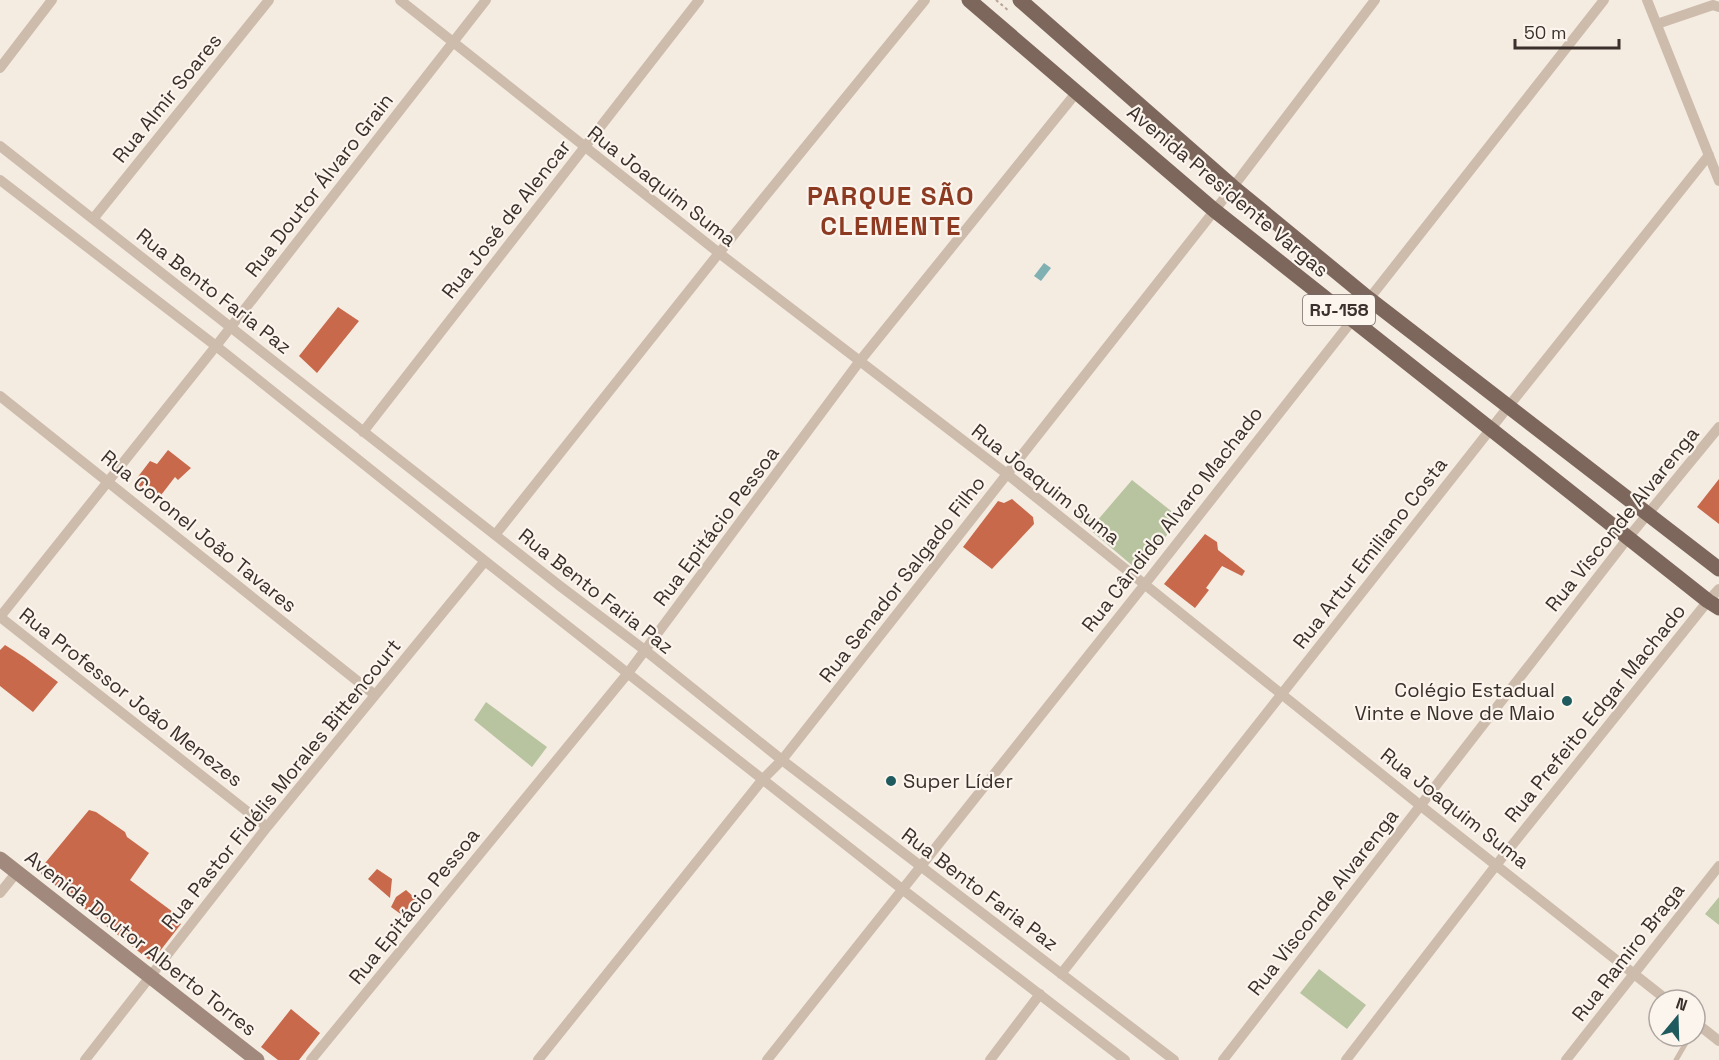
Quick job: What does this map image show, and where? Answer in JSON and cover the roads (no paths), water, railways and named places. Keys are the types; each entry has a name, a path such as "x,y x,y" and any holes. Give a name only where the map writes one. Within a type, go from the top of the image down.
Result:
{"main road":[{"name":"Avenida Presidente Vargas","path":"969,0 1214,210 1713,605"},
{"name":"Avenida Presidente Vargas","path":"1020,0 1233,187 1368,298 1719,569"},
{"name":"Avenida Doutor Alberto Torres","path":"0,859 257,1060"}],"street":[{"path":"0,68 52,0"},
{"name":"Rua Almir Soares","path":"93,219 268,0"},
{"name":"Rua Joaquim Suma","path":"400,0 718,253 1007,474 1421,806 1653,988"},
{"name":"Rua Doutor Álvaro Grain","path":"0,617 231,327 486,0"},
{"name":"Rua José de Alencar","path":"363,432 699,0"},
{"path":"495,535 718,253 925,0"},
{"name":"Rua Senador Salgado Filho","path":"538,1060 763,779 782,759 1007,474 1233,187 1374,0"},
{"name":"Rua Cândido Alvaro Machado","path":"767,1060 1604,0"},
{"path":"1647,0 1719,181"},
{"path":"1657,24 1713,5 1719,7"},
{"name":"Rua Epitácio Pessoa","path":"311,1060 646,651 859,362 1076,93"},
{"name":"Rua Bento Faria Paz","path":"0,146 782,759 1174,1060"},
{"name":"Rua Artur Emiliano Costa","path":"1061,974 1709,155"},
{"path":"0,180 216,346 902,889 1125,1060"},
{"name":"Rua Coronel João Tavares","path":"0,396 375,694"},
{"name":"Rua Visconde Alvarenga","path":"1223,1060 1628,538 1719,427"},
{"name":"Rua Pastor Fidélis Morales Bittencourt","path":"85,1060 267,827 485,561"},
{"name":"Rua Prefeito Edgar Machado","path":"1346,1060 1497,864 1713,605 1719,589"},
{"name":"Rua Professor João Menezes","path":"0,617 267,827"},
{"name":"Rua Ramiro Braga","path":"1566,1060 1719,866"},
{"path":"0,894 17,872"},
{"path":"990,1060 1040,994"}],"water":[{"path":"1044,263 1051,268 1041,281 1034,276"}],"place":[{"name":"Colégio Estadual Vinte e Nove de Maio","path":"1567,701"},
{"name":"Super Líder","path":"891,781"}],"district":[{"name":"PARQUE SÃO CLEMENTE","path":"891,211"}]}
